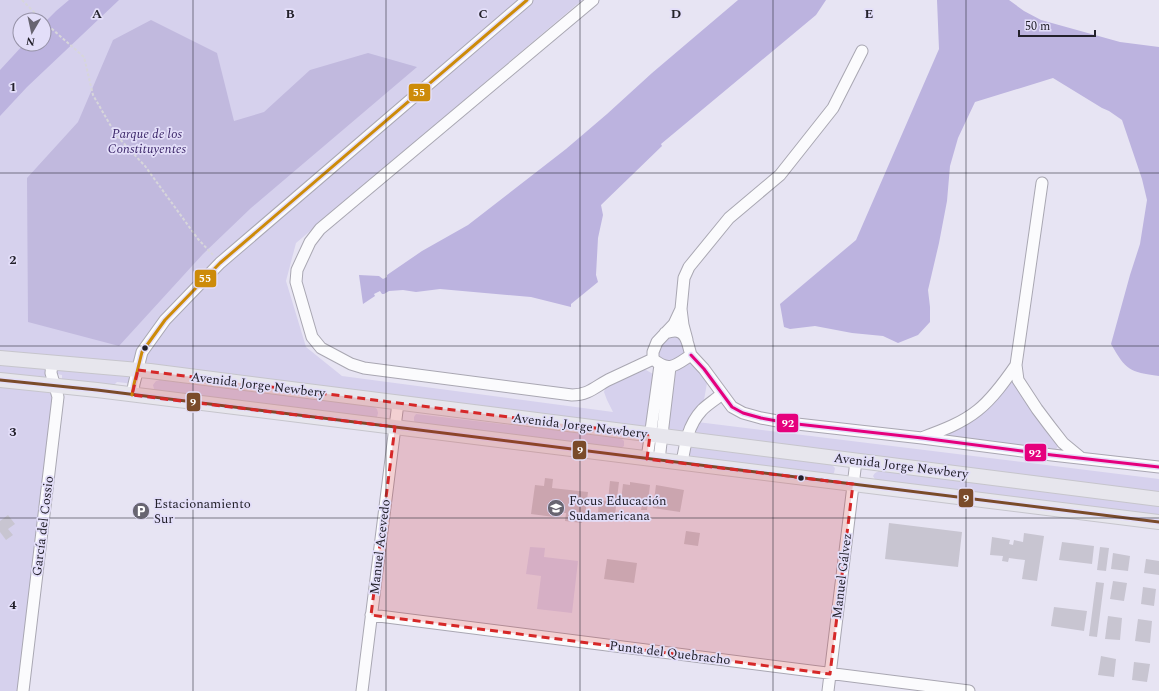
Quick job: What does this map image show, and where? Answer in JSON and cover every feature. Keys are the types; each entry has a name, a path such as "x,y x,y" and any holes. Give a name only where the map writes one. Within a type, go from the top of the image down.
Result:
{"main road":[{"name":"Avenida Jorge Newbery","path":"0,358 138,370 1159,499"},
{"name":"Avenida Jorge Newbery","path":"0,380 55,385 1159,522"}],"street":[{"path":"132,395 142,352 165,320 220,263 527,0"},
{"path":"593,0 320,229 310,242 297,270 296,282 312,337 321,348 351,364 364,368 579,395 588,393 606,382 661,364 678,363 691,355"},
{"path":"862,51 833,108 780,175 729,218 689,267 684,278 681,309 683,325 691,355 704,369 732,407 743,413 761,418 788,423 1159,467"},
{"path":"1042,184 1016,365 1018,380 1049,426 1063,443 1080,457"},
{"path":"653,459 661,364 653,352 656,342 674,324 681,309"},
{"path":"665,333 676,331 682,333 687,340"},
{"name":"García del Cossio","path":"23,691 58,398 51,373 52,362"},
{"path":"922,438 962,421 978,410 989,399 1016,365"},
{"path":"682,463 686,439 694,421 702,410 722,394"},
{"name":"Manuel Acevedo","path":"362,691 398,403"},
{"name":"Manuel Gálvez","path":"828,691 856,461"},
{"name":"Punta del Quebracho","path":"371,615 968,691"}],"path":[{"path":"22,0 33,12"},
{"path":"52,29 84,57 93,95 116,135 145,166 198,239 220,263"}],"highlighted area":[{"path":"138,370 650,435 647,459 853,484 830,674 371,615 395,427 132,395"}],"green space":[{"name":"Parque de los Constituyentes","path":"0,0 582,0 296,243 286,281 306,347 342,376 613,412 604,392 606,386 640,369 646,370 653,374 669,399 676,368 689,364 699,369 707,383 704,400 689,421 1159,479 1159,499 138,370 134,384 117,382 113,386 62,380 62,375 52,373 58,397 23,691 0,691"},
{"path":"151,20 217,53 234,121 264,112 310,70 368,53 417,67 251,208 203,254 119,346 28,322 27,178 78,122 113,40"},
{"path":"675,331 691,355 678,363 653,359 657,342"},
{"path":"160,380 373,406 377,409 378,413 377,417 373,418 159,392 154,389 153,385 156,381"},
{"path":"1012,382 1015,383 1058,443 1055,451 952,440 947,433 1007,384"},
{"path":"416,414 621,438 624,441 624,446 620,449 418,424 414,421"},
{"path":"685,446 832,465 835,468 834,473 830,476 684,457"},
{"path":"879,471 1159,506 1159,517 876,481 873,476"},
{"path":"530,547 545,548 544,557 578,561 572,613 537,609 541,576 526,574"}],"shaded area":[{"path":"69,0 119,0 27,87 0,116 0,70 17,52 52,52 52,15"},
{"path":"738,0 826,0 816,15 661,144 662,146 601,205 603,215 598,238 596,275 598,282 571,304 571,307 531,297 440,289 416,292 403,290 389,291 384,294 380,291 374,294 375,296 363,304 359,275 379,276 383,279 422,251 468,225 566,149"},
{"path":"937,0 1009,0 1024,11 1041,20 1120,42 1159,47 1159,376 1141,373 1129,368 1111,344 1140,244 1147,200 1142,179 1122,120 1053,78 975,102 958,138 950,166 947,201 928,290 930,322 918,335 898,343 883,336 852,333 815,326 790,329 784,327 780,304 856,240 939,49"}],"building":[{"path":"545,478 553,479 552,488 588,492 585,516 584,515 582,523 565,521 566,513 555,512 554,517 531,514 535,485 544,486"},
{"path":"610,481 619,482 615,515 598,513 599,500 608,501"},
{"path":"630,482 650,485 647,510 641,510 642,504 621,501 623,484 630,485"},
{"path":"656,485 684,490 680,512 653,508"},
{"path":"8,515 15,524 8,529 13,535 6,540 0,532 0,521"},
{"path":"889,523 962,532 958,567 885,559"},
{"path":"686,531 700,533 698,546 684,544"},
{"path":"1024,533 1044,536 1037,581 1022,579 1025,560 1009,558 1008,562 1002,561 1003,556 990,555 992,537 1010,540 1009,544 1013,545 1014,540 1023,542"},
{"path":"1062,542 1094,546 1092,564 1059,560"},
{"path":"1100,547 1109,548 1106,571 1097,570"},
{"path":"1113,553 1130,556 1128,571 1111,569"},
{"path":"607,559 637,563 634,583 604,579"},
{"path":"1146,559 1159,561 1159,575 1144,573"},
{"path":"1113,581 1127,583 1124,601 1110,599"},
{"path":"1096,582 1104,583 1097,637 1089,636"},
{"path":"1143,587 1156,589 1154,606 1141,604"},
{"path":"1054,607 1087,611 1084,631 1051,626"},
{"path":"1108,616 1122,618 1120,640 1105,639"},
{"path":"1138,619 1152,621 1150,643 1135,641"},
{"path":"1101,656 1116,659 1114,677 1098,675"},
{"path":"1134,662 1150,664 1147,682 1132,680"}],"transit line":[{"name":"55","path":"132,395 142,352 165,320 220,263 527,0"},
{"name":"92","path":"691,355 704,369 732,407 743,413 761,418 788,423 1159,467"},
{"name":"9","path":"0,380 97,390 1159,522"}],"place":[{"name":"Focus Educación Sudamericana","path":"556,508"},
{"name":"Estacionamiento Sur","path":"141,511"}]}
